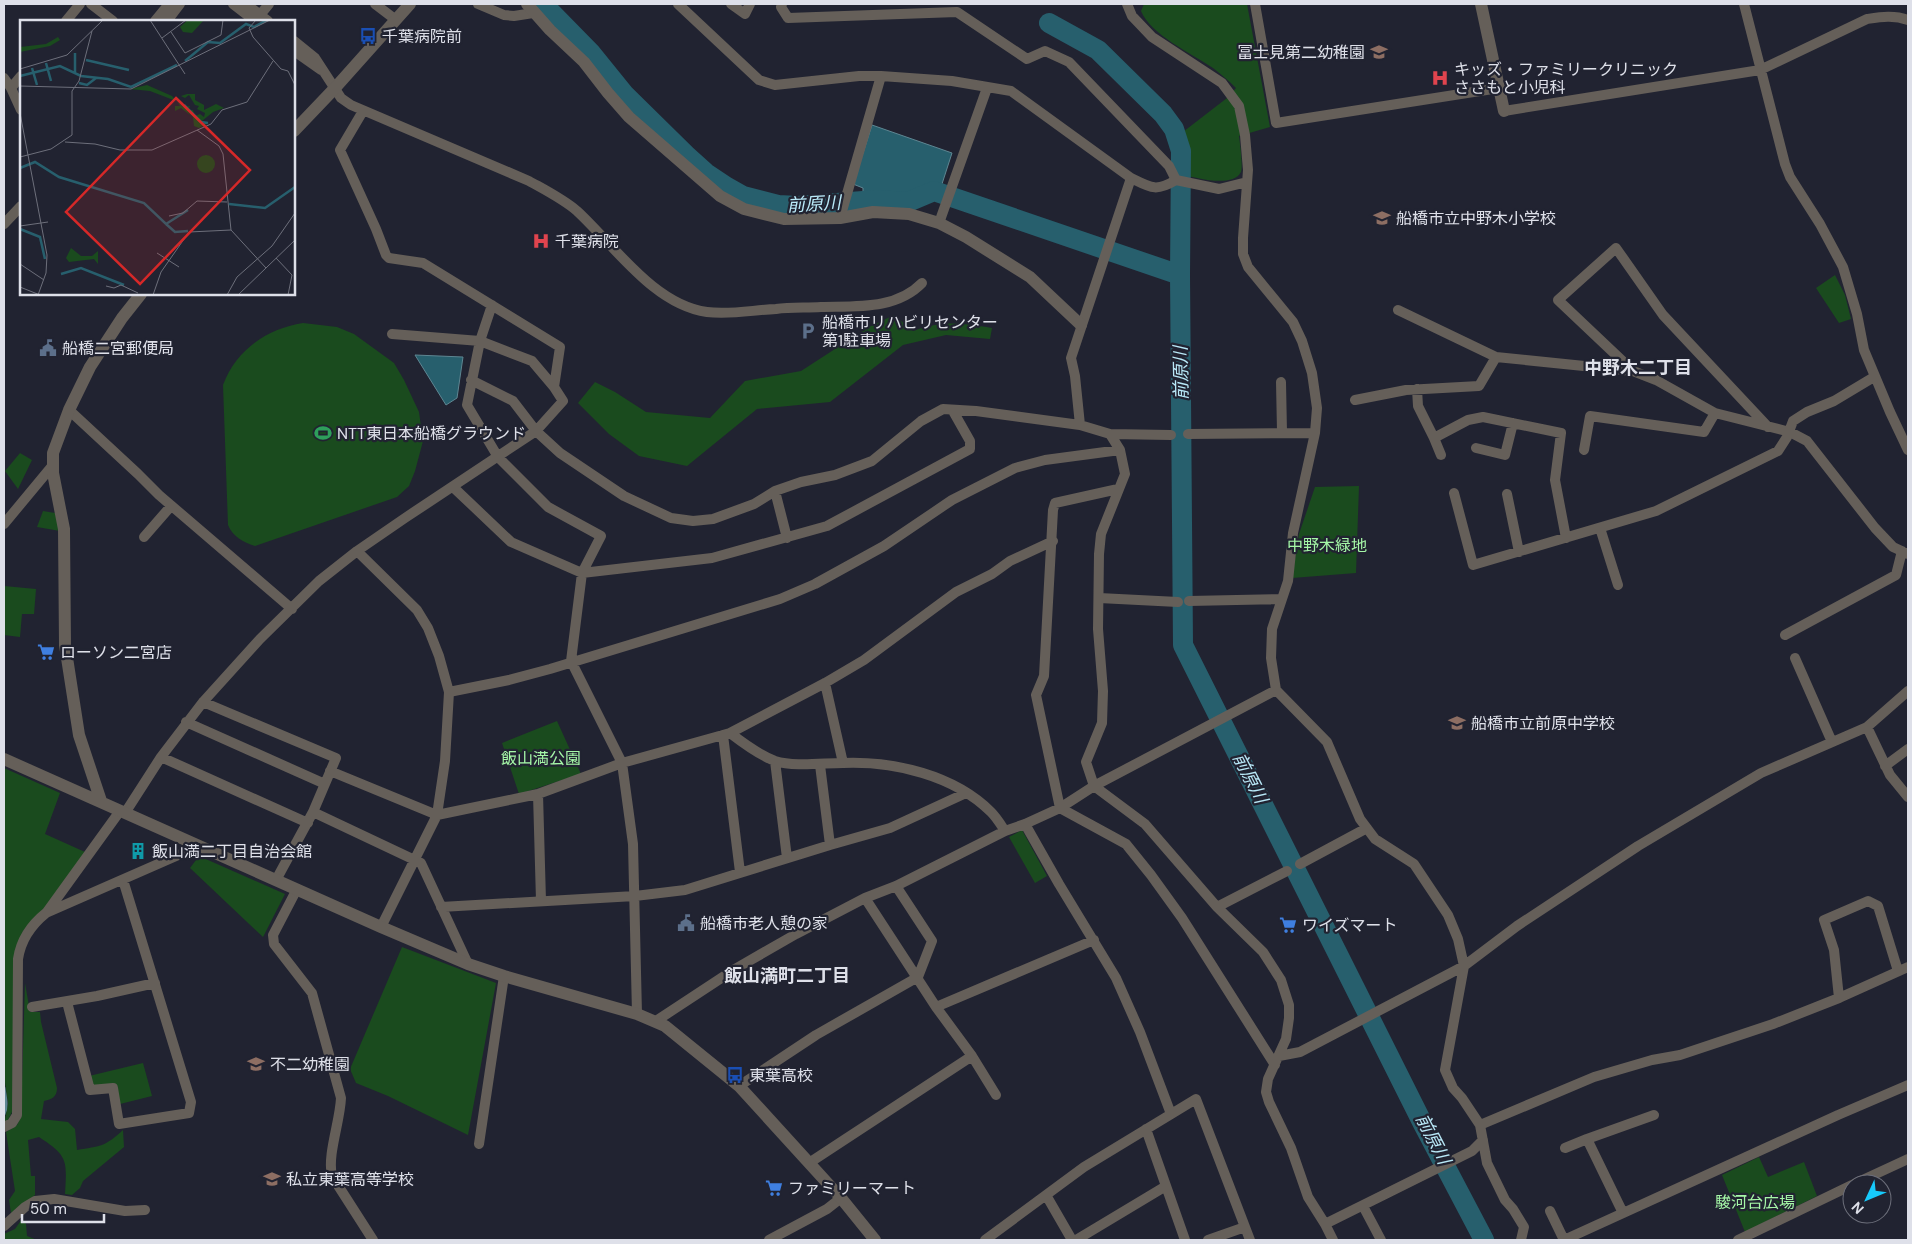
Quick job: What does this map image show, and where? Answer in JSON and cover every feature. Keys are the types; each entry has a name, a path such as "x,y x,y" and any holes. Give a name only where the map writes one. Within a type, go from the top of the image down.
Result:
{"street":[{"path":"67,20 80,4"},
{"path":"91,4 111,20"},
{"path":"156,20 169,4"},
{"path":"167,20 180,4"},
{"path":"233,4 261,19"},
{"path":"246,4 261,19"},
{"path":"261,19 269,4"},
{"path":"375,4 396,20"},
{"path":"295,130 410,4"},
{"path":"478,4 504,15 514,16 530,8 584,62 629,117 720,196 744,210 784,219 840,218 873,212 909,214 939,223 964,240 1030,278 1081,325"},
{"path":"678,4 759,80 775,85 859,76 881,76 952,80 1011,91 1132,178 1156,189 1165,187 1176,180 1219,189 1247,182"},
{"path":"731,4 745,14 750,4"},
{"path":"782,4 781,7 788,18 960,8 1026,59 1045,51 1069,62 1169,166 1176,180"},
{"path":"1127,4 1132,16 1152,37 1222,83 1232,94 1239,106 1245,135 1248,170 1242,238 1243,254 1248,267 1293,322 1302,341 1312,372 1318,408 1315,433 1293,533 1288,581 1272,629 1270,658 1276,690 1327,742 1360,819 1375,839 1414,864 1448,915 1458,939 1464,966 1445,1070 1453,1088 1480,1125 1484,1140 1486,1163 1504,1200 1513,1208 1524,1227 1521,1240"},
{"path":"1255,4 1276,123 1498,88"},
{"path":"1481,4 1504,111 1760,70 1867,19 1886,16 1900,17 1908,20"},
{"path":"1744,4 1785,164 1790,177 1820,224 1842,267 1864,350 1874,377 1908,450"},
{"path":"295,42 314,58 341,98 363,111 500,168 550,193 576,210 607,243 660,292 697,310 728,312 879,304 903,297 911,293 922,283"},
{"path":"295,53 324,72"},
{"path":"840,218 881,76"},
{"path":"11,88 20,77"},
{"path":"4,78 20,108"},
{"path":"939,223 987,88"},
{"path":"363,111 340,150 386,255 389,258 423,263 560,347 554,386"},
{"path":"1080,426 1075,376 1070,358 1132,178"},
{"path":"4,224 20,207"},
{"path":"1633,371 1558,300 1616,248 1663,315 1768,426"},
{"path":"101,801 79,735 65,645 64,529 53,465 56,442 90,366 122,318 140,295"},
{"path":"492,305 480,341 467,405 498,457 548,507 601,536 582,573 571,661 622,763 633,844 637,1014"},
{"path":"1398,310 1496,357 1633,371 1656,380 1715,413 1790,432 1808,441 1875,528 1893,547 1905,553 1896,574 1785,635"},
{"path":"4,1127 12,1124 17,1115 19,953 26,933 46,913 122,812 186,722 260,639 319,581 357,551 536,431 563,401 554,386 532,361 480,341 392,334"},
{"path":"1355,400 1406,390 1480,386 1496,357"},
{"path":"1454,493 1473,566 1656,511 1778,451 1790,432 1793,420 1834,401 1874,377"},
{"path":"471,380 513,401 536,431 560,453 597,480 624,496 672,518 693,521 713,519 754,504 775,491 801,482 835,475 872,461 921,421 943,410 976,411 1080,426 1110,434 1171,435"},
{"path":"1281,382 1282,432"},
{"path":"1417,389 1418,406 1441,455"},
{"path":"69,410 171,506 292,609"},
{"path":"453,487 512,542 582,573 712,558 827,526 970,450 970,441 953,411"},
{"path":"1584,450 1590,416 1704,432 1715,413"},
{"path":"1434,438 1468,420 1483,417 1561,433 1555,480 1566,538"},
{"path":"1476,448 1505,455 1513,423"},
{"path":"1188,434 1315,433"},
{"path":"1110,434 1120,450 1124,474 1101,534 1098,629 1103,691 1102,723 1086,762 1094,786 1144,824 1217,907 1263,952 1281,980 1289,1005 1289,1018 1286,1039 1267,1085 1266,1092 1292,1148 1308,1197 1333,1240"},
{"path":"449,692 509,680 780,599 815,584 884,546 952,500 1015,468 1045,460 1120,450"},
{"path":"4,524 53,465"},
{"path":"1118,489 1055,503 1053,510 1044,676 1036,695 1060,808 1126,844 1182,918 1277,1060"},
{"path":"775,491 787,538"},
{"path":"1507,494 1519,552"},
{"path":"144,537 171,506"},
{"path":"1600,528 1618,584"},
{"path":"330,771 437,815 538,794 622,763 726,734 825,683 864,660 956,592 992,574 1010,561 1052,541"},
{"path":"357,551 417,610 428,628 439,656 449,692 445,761 437,815 382,927"},
{"path":"1098,598 1184,601 1281,599"},
{"path":"1795,658 1832,742"},
{"path":"825,683 843,763"},
{"path":"656,1021 735,969 796,934 865,898 896,886 1005,831 1060,808 1094,786 1276,690"},
{"path":"1277,1060 1300,1052 1464,966 1517,926 1638,846 1761,773 1867,727 1908,691"},
{"path":"202,702 336,758 314,812 276,880"},
{"path":"186,722 325,784"},
{"path":"1867,727 1890,775 1908,797"},
{"path":"726,734 775,761 820,765 843,763 871,764 915,771 944,780 966,793 992,813 1005,831"},
{"path":"726,734 740,872"},
{"path":"1885,766 1908,749"},
{"path":"161,757 308,823"},
{"path":"4,759 468,964 656,1021 674,1032 739,1086 841,1198 876,1240"},
{"path":"775,761 786,858"},
{"path":"820,765 830,844"},
{"path":"441,907 635,896 685,890 830,844 890,828 966,793"},
{"path":"538,794 541,901"},
{"path":"314,812 421,863 468,964"},
{"path":"1025,824 1116,978 1134,1018 1171,1114"},
{"path":"1300,864 1367,828"},
{"path":"46,913 199,846"},
{"path":"1217,907 1287,871"},
{"path":"67,1002 90,1090 113,1088 119,1124 189,1113 191,1102 123,880"},
{"path":"739,1086 816,1034 918,977 932,942 896,886"},
{"path":"297,890 273,935 274,944 312,993 341,1098 340,1116 330,1166 332,1176 373,1240"},
{"path":"865,898 936,1007 972,1056 996,1095"},
{"path":"1480,1125 1594,1077 1652,1060 1680,1055 1773,1024 1839,998 1903,969 1878,906 1868,901 1824,920 1834,950 1839,998"},
{"path":"936,1007 1094,940"},
{"path":"479,1144 504,976"},
{"path":"32,1007 67,1002 155,983"},
{"path":"809,1163 972,1056"},
{"path":"1550,1212 1564,1240 1838,1115 1908,1086"},
{"path":"985,1240 1084,1167 1196,1099 1250,1240"},
{"path":"1565,1148 1654,1115"},
{"path":"1146,1130 1186,1240"},
{"path":"1587,1139 1623,1213"},
{"path":"1325,1224 1472,1151 1484,1140"},
{"path":"1876,1174 1908,1159"},
{"path":"1046,1195 1071,1239 1166,1186"},
{"path":"1738,1240 1842,1190"},
{"path":"769,1240 827,1209 841,1198"},
{"path":"4,1226 25,1207 35,1201 54,1199 125,1211 146,1210"},
{"path":"1364,1206 1381,1240"},
{"path":"1208,1240 1245,1227"}],"green space":[{"path":"1144,4 1247,4 1270,127 1239,136 1242,169 1237,177 1230,180 1214,181 1184,175 1183,151 1179,135 1227,98 1236,88 1213,68 1172,43 1153,28 1141,11"},
{"path":"1835,275 1845,295 1851,319 1839,323 1816,288"},
{"path":"894,315 913,331 943,324 992,328 990,339 946,335 903,345 830,402 757,409 687,466 639,456 609,434 578,403 595,382 615,392 646,412 710,418 745,381 801,371 869,327"},
{"name":"NTT東日本船橋グラウンド","path":"303,323 337,327 354,334 394,363 419,412 423,441 409,486 397,497 255,546 239,539 228,525 223,385 236,361 254,343 277,330"},
{"path":"20,453 32,460 18,489 5,471"},
{"name":"中野木緑地","path":"1359,486 1356,573 1292,578 1299,534 1315,487"},
{"path":"43,511 55,513 60,531 37,527"},
{"path":"4,586 36,589 34,614 22,614 20,637 4,635"},
{"name":"飯山満公園","path":"557,721 581,774 519,794 502,743"},
{"path":"4,768 60,793 45,834 85,852 43,913 23,931 13,1110 4,1124 8,1103 4,1076"},
{"path":"1022,830 1047,876 1035,883 1009,837"},
{"path":"199,856 285,894 263,937 190,868"},
{"path":"402,947 496,983 468,1135 388,1096 356,1083 350,1069"},
{"path":"25,983 30,1012 40,1012 57,1088 54,1097 44,1101 41,1119 68,1122 75,1129 77,1150 102,1145 123,1130 124,1147 83,1181 80,1188 72,1195 65,1194 66,1173 64,1160 56,1149 39,1137 28,1140 31,1176 35,1176 35,1195 11,1213 9,1200 15,1191 6,1132 17,1125 21,1116"},
{"path":"143,1063 152,1096 120,1104 117,1085 92,1086 89,1076"},
{"name":"駿河台広場","path":"1759,1157 1768,1177 1804,1162 1817,1196 1745,1232 1722,1175"},
{"path":"22,1219 26,1224 27,1236 37,1240 4,1240 4,1234 15,1229"}],"water":[{"path":"872,125 952,153 941,187 930,186 898,197 863,197 863,188 853,184"},
{"path":"415,355 463,357 457,398 446,405"}],"waterway":[{"name":"前原川","path":"543,4 591,53 625,95 686,155 706,173 743,196 778,205 798,206 876,200 908,202 934,191 1180,275 1183,645 1423,1124 1484,1240"},
{"name":"前原川","path":"1049,23 1098,50 1163,114 1174,129 1181,151 1180,275"},
{"path":"4,1088 6,1104 4,1114"}],"place":[{"name":"千葉病院前","path":"368,36"},
{"name":"冨士見第二幼稚園","path":"1379,52"},
{"name":"キッズ・ファミリークリニック ささもと小児科","path":"1440,78"},
{"name":"船橋市立中野木小学校","path":"1382,218"},
{"name":"千葉病院","path":"541,241"},
{"name":"船橋市リハビリセンター 第1駐車場","path":"808,331"},
{"name":"船橋二宮郵便局","path":"48,348"},
{"name":"NTT東日本船橋グラウンド","path":"323,433"},
{"name":"ローソン二宮店","path":"46,652"},
{"name":"船橋市立前原中学校","path":"1457,723"},
{"name":"飯山満二丁目自治会館","path":"138,851"},
{"name":"船橋市老人憩の家","path":"686,923"},
{"name":"ワイズマート","path":"1288,925"},
{"name":"不二幼稚園","path":"256,1064"},
{"name":"東葉高校","path":"735,1075"},
{"name":"私立東葉高等学校","path":"272,1179"},
{"name":"ファミリーマート","path":"774,1188"}],"district":[{"name":"中野木二丁目","path":"1638,368"},
{"name":"飯山満町二丁目","path":"787,976"}]}
